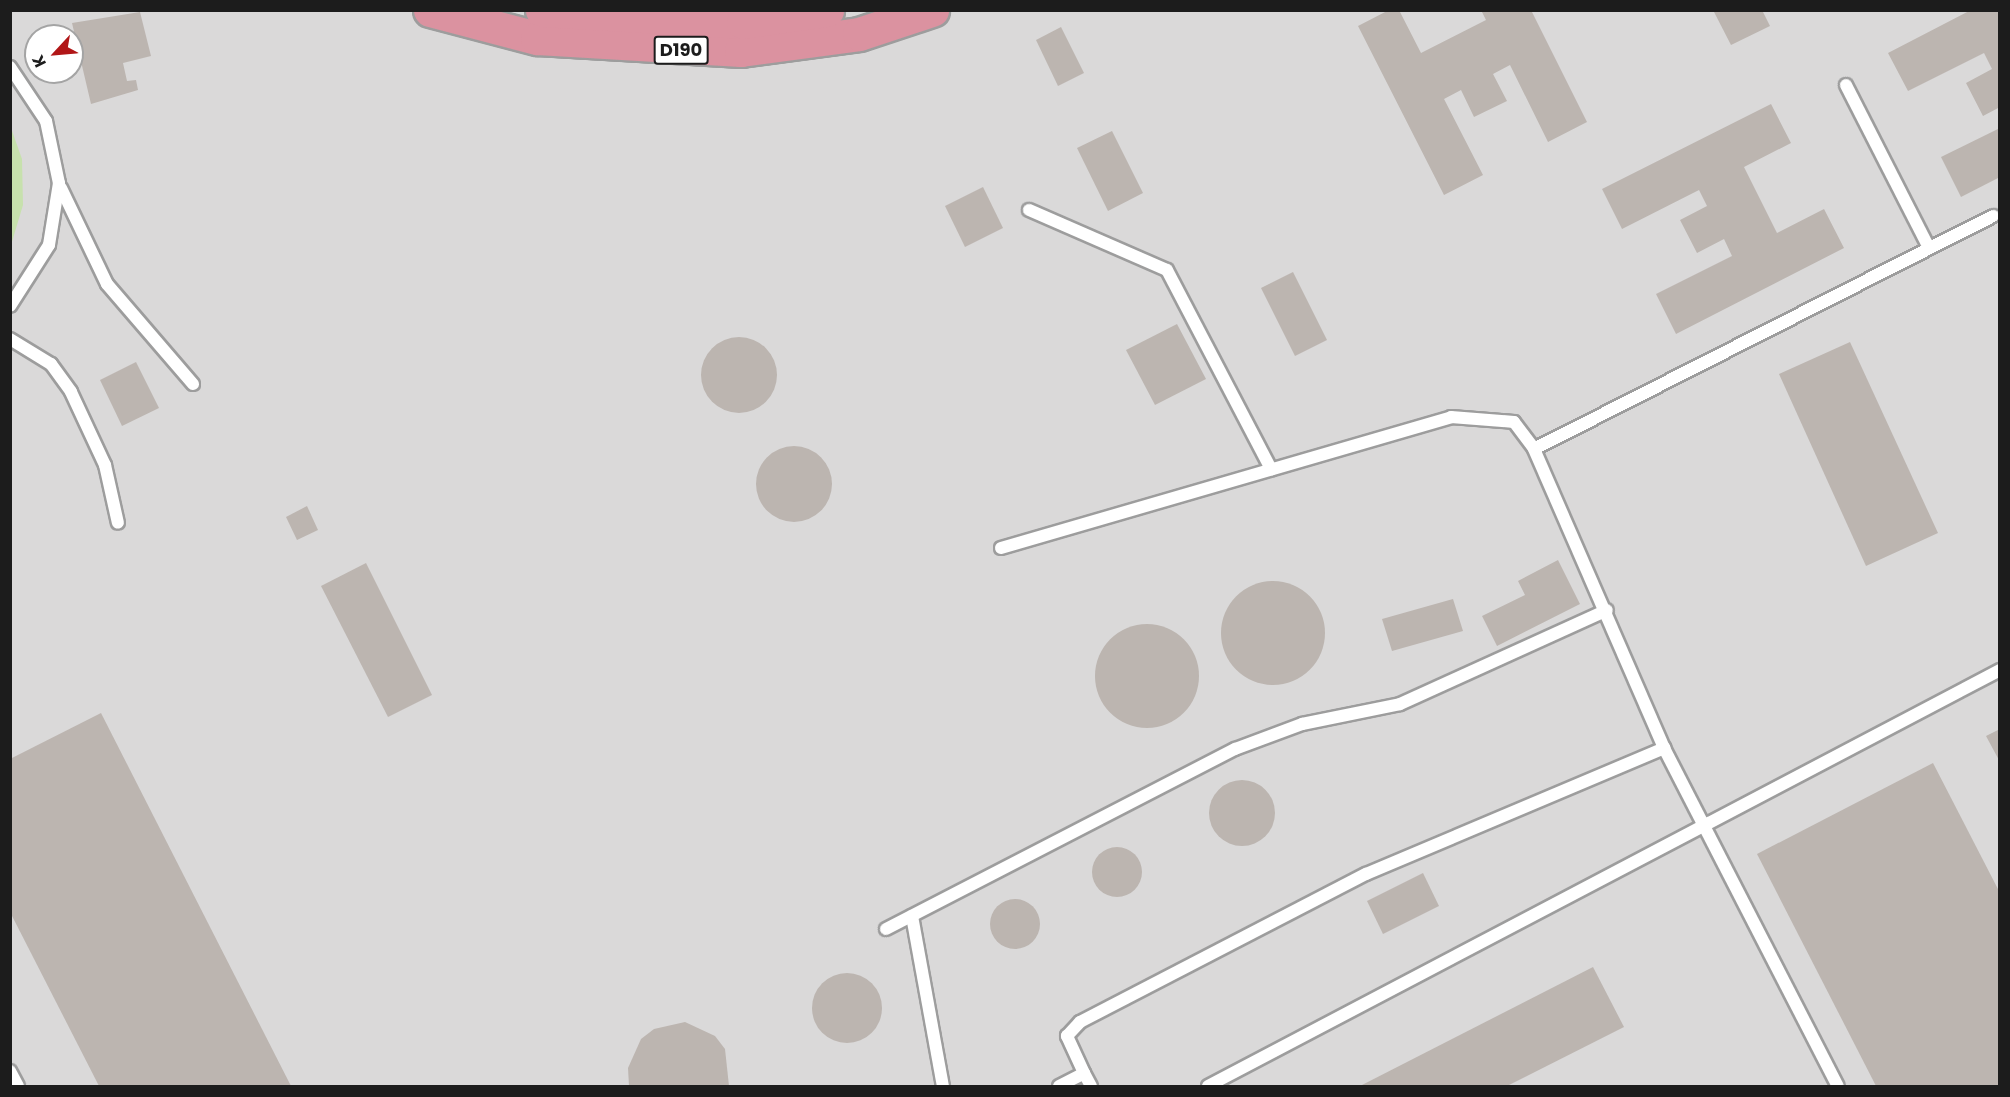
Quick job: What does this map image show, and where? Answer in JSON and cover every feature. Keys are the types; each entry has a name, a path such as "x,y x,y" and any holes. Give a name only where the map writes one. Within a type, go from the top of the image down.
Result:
{"highway":[{"name":"D190","path":"430,10 537,38 730,50 859,34 932,10"},
{"name":"D190","path":"542,10 743,22 827,10"}],"lane":[{"path":"11,66 46,121 59,183 107,284 193,384"},
{"path":"1846,85 1929,248"},
{"path":"10,306 49,245 59,183"},
{"path":"1029,210 1167,270 1271,469"},
{"path":"1534,449 1993,216"},
{"path":"10,339 51,364 71,392 105,465 118,523"},
{"path":"1001,548 1451,417 1514,422 1534,449 1607,609 1664,748 1838,1086"},
{"path":"886,929 1235,749 1302,723 1400,704 1607,609"},
{"path":"1208,1086 2000,670"},
{"path":"1091,1086 1067,1036 1080,1022 1366,873 1664,748"},
{"path":"912,916 943,1086"},
{"path":"10,1071 18,1086"},
{"path":"1059,1086 1084,1073"}],"shaded area":[{"path":"11,11 1999,11 1999,1086 11,1086"}],"green space":[{"path":"11,128 22,159 23,205 11,245"}],"building":[{"path":"1389,10 1399,10 1421,53 1486,20 1481,10 1531,10 1587,122 1548,142 1510,65 1493,74 1507,101 1474,117 1461,90 1444,99 1483,175 1444,195 1358,26"},
{"path":"1713,10 1762,10 1770,26 1731,45"},
{"path":"1971,10 2000,10 2000,107 1983,116 1966,83 1992,69 1984,53 1908,91 1888,53"},
{"path":"140,12 151,56 123,63 127,81 136,80 138,90 91,104 84,74 84,24 72,23"},
{"path":"1061,27 1084,73 1058,86 1036,40"},
{"path":"1771,104 1791,143 1744,167 1777,233 1824,209 1844,248 1676,334 1656,294 1732,256 1724,239 1697,253 1680,220 1707,206 1699,190 1622,229 1602,189"},
{"path":"2000,128 2000,177 1961,197 1941,157"},
{"path":"1112,131 1143,193 1108,211 1077,148"},
{"path":"983,187 1003,228 965,247 945,206"},
{"path":"1293,272 1327,340 1295,356 1261,288"},
{"path":"1177,324 1206,379 1155,405 1126,350"},
{"path":"732,337 746,337 760,343 771,354 777,368 774,390 766,402 746,413 732,413 718,407 707,396 701,382 701,368 707,354 718,343"},
{"path":"1850,342 1938,533 1866,566 1779,374"},
{"path":"136,362 159,408 122,426 100,380"},
{"path":"787,446 801,446 815,452 826,463 832,477 829,499 821,511 801,522 787,522 773,516 762,505 756,491 756,477 762,463 773,452"},
{"path":"307,506 318,530 297,540 286,517"},
{"path":"1558,560 1580,604 1497,646 1482,616 1525,595 1518,581"},
{"path":"366,563 432,695 388,717 321,586"},
{"path":"1273,581 1293,585 1302,590 1316,604 1321,613 1325,633 1321,653 1316,662 1302,676 1293,681 1273,685 1253,681 1244,676 1230,662 1225,653 1221,633 1225,613 1230,604 1244,590 1253,585"},
{"path":"1453,599 1463,631 1392,651 1382,619"},
{"path":"1147,624 1167,628 1184,639 1195,656 1199,676 1195,696 1184,713 1167,724 1147,728 1127,724 1110,713 1099,696 1095,676 1099,656 1110,639 1127,628"},
{"path":"101,713 291,1086 99,1086 10,912 10,759"},
{"path":"2000,729 2000,762 1986,736"},
{"path":"1933,763 2000,893 2000,1086 1876,1086 1757,854"},
{"path":"1242,780 1255,783 1265,790 1272,800 1275,813 1272,826 1265,836 1255,843 1242,846 1229,843 1219,836 1212,826 1209,813 1212,800 1219,790 1229,783"},
{"path":"1117,847 1135,854 1142,872 1135,890 1117,897 1099,890 1092,872 1099,854"},
{"path":"1423,873 1439,906 1383,934 1367,901"},
{"path":"1015,899 1033,906 1040,924 1033,942 1015,949 997,942 990,924 997,906"},
{"path":"1593,967 1624,1027 1507,1086 1360,1086"},
{"path":"847,973 860,976 872,983 879,995 882,1008 879,1021 872,1033 860,1040 847,1043 834,1040 822,1033 815,1021 812,1008 815,995 822,983 834,976"},
{"path":"685,1022 715,1036 725,1049 729,1086 629,1086 628,1068 641,1039 654,1029"}]}
